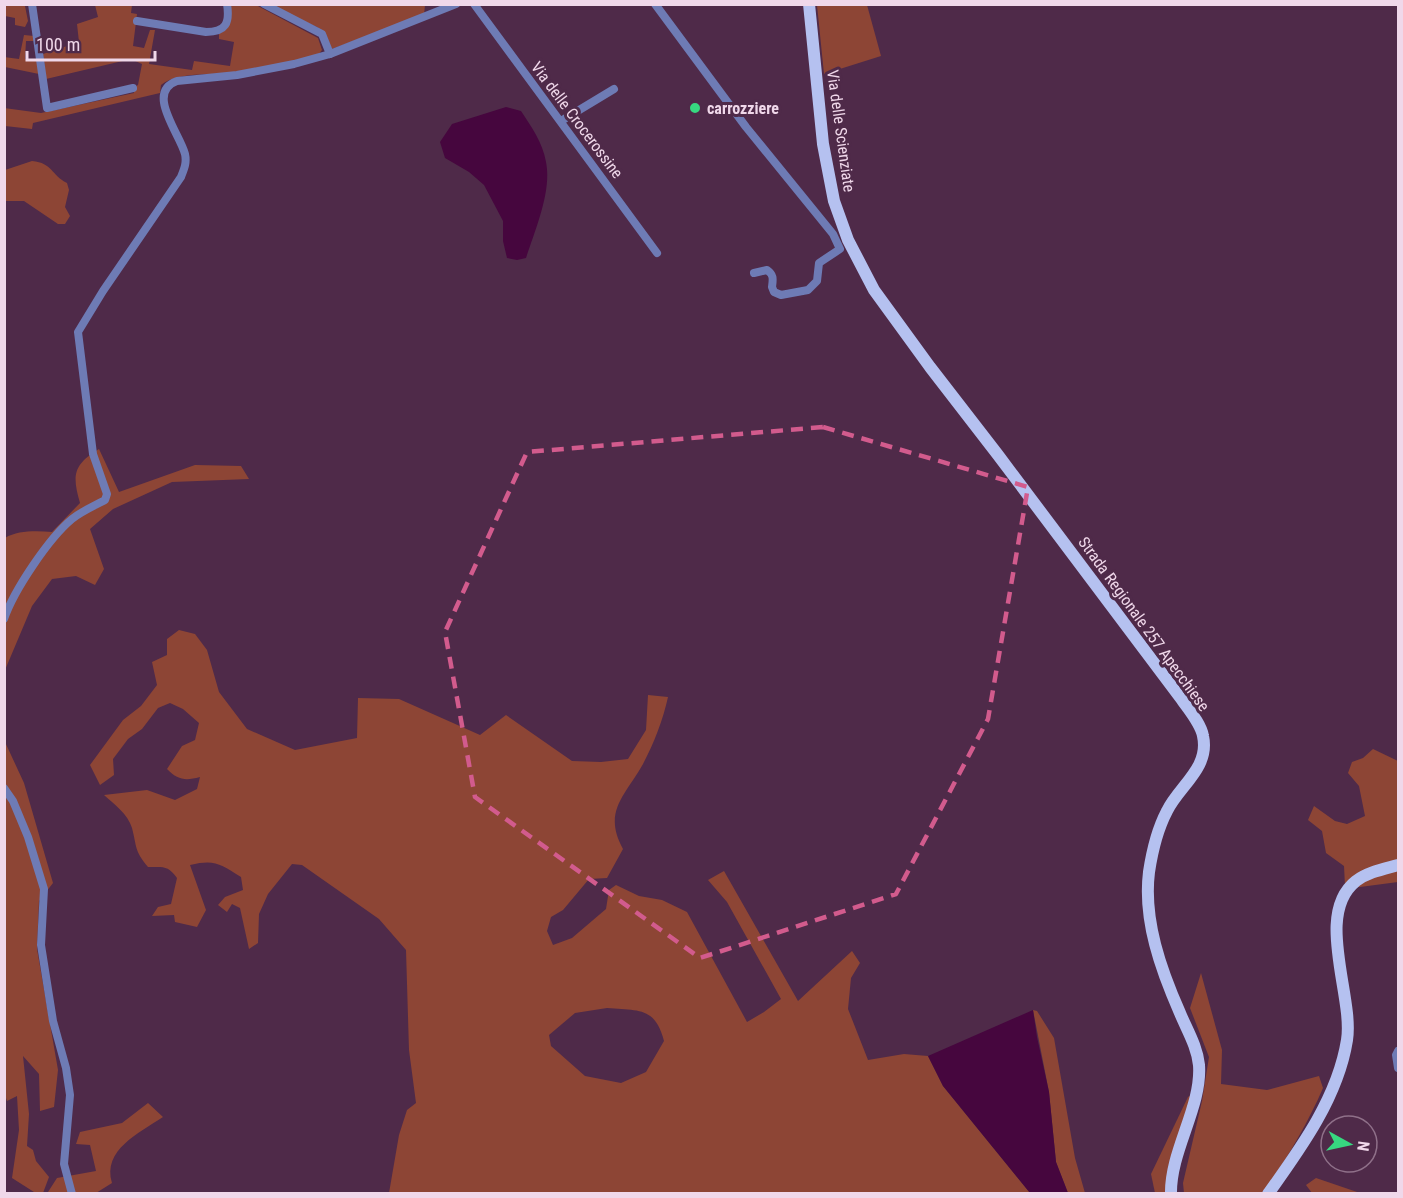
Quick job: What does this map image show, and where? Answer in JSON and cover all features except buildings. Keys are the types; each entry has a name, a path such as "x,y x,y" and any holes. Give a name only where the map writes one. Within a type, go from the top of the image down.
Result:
{"main road":[{"name":"Via delle Scienziate","path":"809,4 823,144 834,201 848,240 874,290"},
{"name":"Strada Regionale 257 Apecchiese","path":"874,290 1182,700 1203,735 1203,755 1194,776 1167,809 1157,836 1149,873 1148,912 1158,952 1179,1012 1193,1042 1199,1065 1197,1088 1177,1160 1171,1194"},
{"path":"1268,1194 1296,1154 1319,1115 1339,1073 1347,1038 1346,1003 1338,959 1338,913 1344,897 1355,882 1372,873 1398,865"}],"street":[{"path":"32,4 47,108 133,88"},
{"path":"137,21 216,32 224,27 229,17 227,4"},
{"path":"264,4 322,34 330,54"},
{"path":"4,619 30,571 62,528 74,517 105,500 107,494 91,446 78,332 103,291 181,177 186,165 185,155 165,109 164,90 169,84 177,81 237,75 294,64 330,54 456,4"},
{"name":"Via delle Crocerossine","path":"474,4 657,253"},
{"path":"655,4 746,127 833,234 840,249 819,263 818,280 808,290 777,294 772,287 771,273 766,270 754,273"},
{"path":"561,121 614,88"},
{"path":"4,788 13,801 28,837 44,889 41,945 53,1021 66,1068 70,1095 64,1164 72,1194"},
{"path":"1398,1051 1396,1055 1398,1068"}],"highlighted area":[{"path":"823,427 1028,487 988,719 896,894 700,958 475,797 445,632 527,452"}],"shaded area":[{"path":"5,4 25,6 28,21 25,27 15,25 15,18 5,16"},
{"path":"95,5 132,5 131,13 137,14 133,46 144,48 150,30 155,30 149,64 192,70 194,61 230,66 234,42 219,39 219,34 226,28 229,21 230,5 256,5 318,38 322,50 318,55 244,72 178,77 161,85 160,93 33,123 32,129 5,126 4,108 41,113 134,93 133,88 138,85 142,64 131,59 46,79 43,54 79,42 77,24 98,17"},
{"path":"268,5 425,5 424,15 332,49 325,33 317,27"},
{"path":"817,5 867,5 881,56 824,74"},
{"path":"24,35 34,36 34,41 26,41 25,59 37,60 39,74 5,67 4,57 19,59"},
{"path":"506,107 521,111 533,129 542,148 547,173 545,198 526,258 517,260 507,258 503,241 503,221 484,185 469,172 445,158 440,142 452,124"},
{"path":"32,161 44,164 67,183 69,190 65,207 70,216 65,224 58,224 24,201 5,201 5,170"},
{"path":"99,449 119,492 195,465 241,466 249,479 172,482 113,509 90,529 104,569 95,585 76,576 52,579 32,606 5,670 5,538 22,532 52,532 80,503 76,485 79,466"},
{"path":"179,630 195,634 207,650 219,692 247,729 295,750 357,738 358,698 399,699 480,735 506,715 572,761 601,762 628,759 646,730 648,695 668,697 651,748 624,794 616,814 617,836 623,849 607,878 589,879 563,910 551,917 547,931 553,945 572,938 606,909 609,890 616,885 639,896 662,900 687,912 747,1022 781,999 727,902 708,880 724,871 798,1001 852,951 860,963 851,978 848,1009 868,1060 904,1054 928,1056 943,1086 1030,1193 389,1193 399,1135 407,1110 416,1103 409,1050 406,950 379,919 302,865 292,864 268,894 259,914 258,943 249,949 240,908 232,904 227,912 218,905 225,897 243,890 241,877 217,864 190,865 206,910 197,927 175,922 174,915 152,916 158,907 171,904 177,878 165,868 148,867 138,852 127,818 104,795 147,790 175,800 197,789 200,777 182,779 167,769 182,746 195,740 199,723 183,709 170,703 158,708 142,729 128,739 113,759 114,775 100,785 90,765 123,720 141,706 157,685 152,662 167,655 167,639","holes":["607,1008 644,1012 656,1022 664,1041 646,1072 621,1083 585,1076 551,1046 549,1035 575,1013"]},
{"path":"5,742 24,783 53,883 39,901 37,949 58,1070 54,1107 40,1111 39,1074 23,1056 29,1114 27,1146 33,1150 36,1161 49,1177 43,1193 34,1192 12,1178 19,1130 17,1096 7,1101 5,1095"},
{"path":"1373,749 1398,761 1398,882 1360,887 1345,886 1344,866 1326,853 1322,831 1308,820 1314,806 1335,821 1347,824 1365,816 1359,786 1348,773 1352,762 1363,758"},
{"path":"1201,973 1222,1050 1221,1084 1267,1090 1319,1076 1323,1088 1296,1142 1263,1193 1184,1193 1183,1183 1202,1101 1209,1057 1190,1008"},
{"path":"1033,1010 1037,1011 1054,1038 1075,1158 1085,1193 1068,1193 1056,1162 1049,1092"},
{"path":"1033,1010 1049,1092 1056,1162 1068,1193 1030,1193 943,1086 928,1056"},
{"path":"1191,1095 1167,1193 1155,1193 1151,1174"},
{"path":"148,1103 163,1117 134,1136 117,1152 110,1171 112,1183 96,1193 49,1194 57,1178 96,1171 90,1145 76,1144 80,1132 122,1123"},
{"path":"1316,1178 1360,1193 1312,1193 1306,1185"}],"place":[{"name":"carrozziere","path":"695,108"}]}
